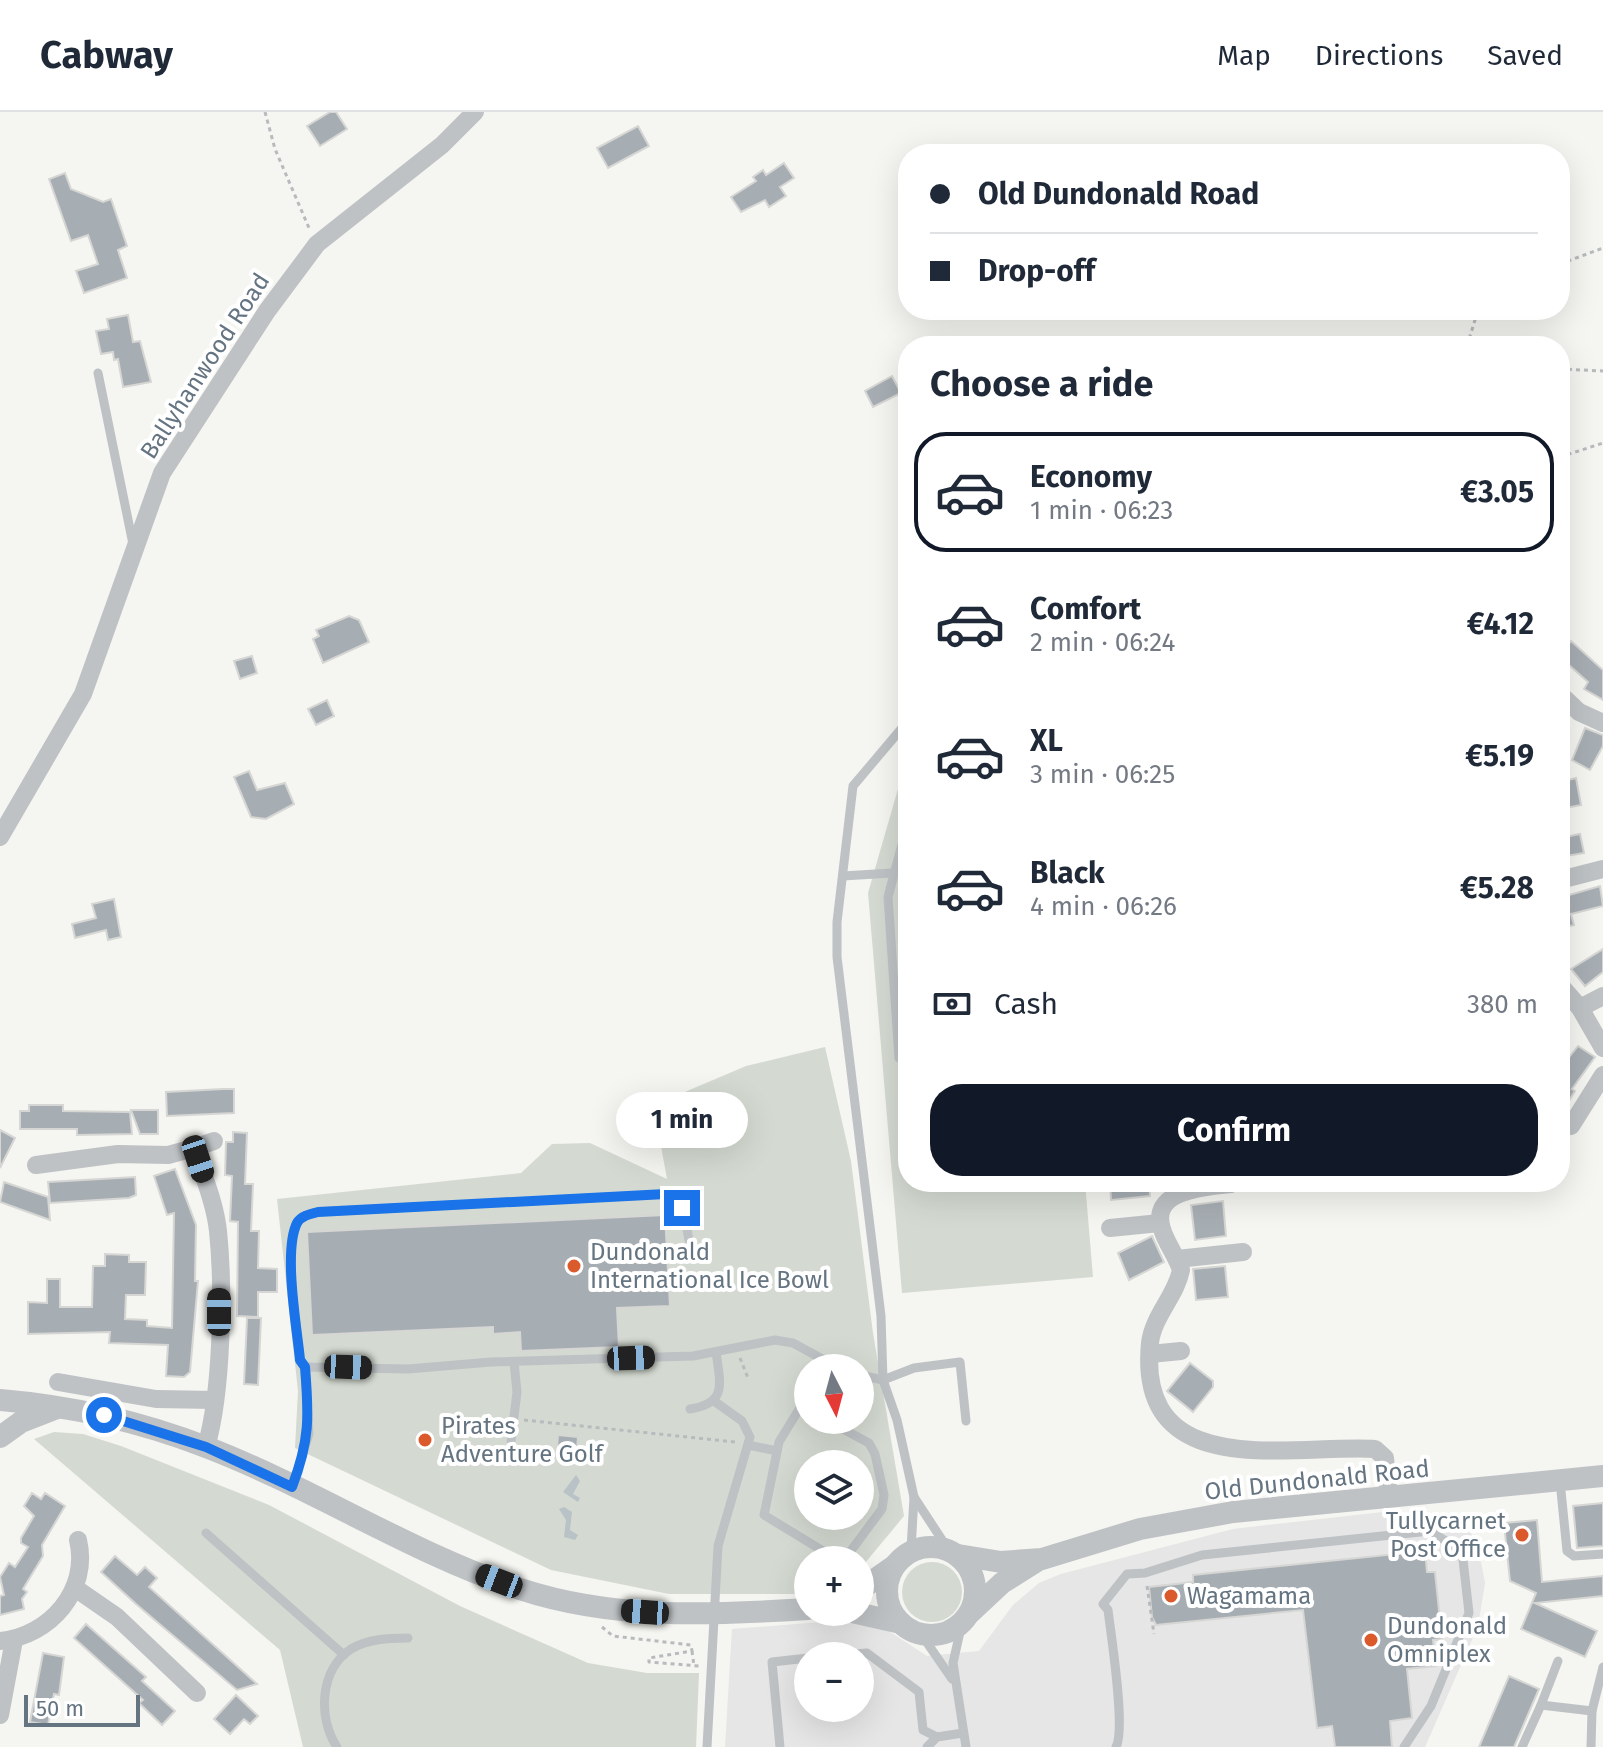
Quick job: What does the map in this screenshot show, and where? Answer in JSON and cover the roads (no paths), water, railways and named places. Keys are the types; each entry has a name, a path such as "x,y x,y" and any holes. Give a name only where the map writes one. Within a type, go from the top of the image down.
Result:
{"street":[{"name":"Ballyhanwood Road","path":"0,837 83,694 162,473 267,311 317,244 442,145 475,112"},
{"path":"1570,703 1579,712 1603,723"},
{"path":"1570,877 1603,869"},
{"path":"1570,996 1603,1048"},
{"path":"1580,1008 1603,996"},
{"path":"1571,1126 1603,1075"},
{"path":"36,1165 118,1154 168,1155 214,1141"},
{"path":"194,1148 218,1232 215,1400 206,1447"},
{"path":"1183,1192 1170,1199 1162,1209 1160,1223 1181,1270 1155,1327 1150,1354 1154,1397 1173,1423 1193,1439 1212,1446 1267,1452 1375,1449 1385,1458 1389,1497"},
{"path":"1110,1228 1160,1223"},
{"path":"1177,1259 1243,1252"},
{"path":"1150,1354 1181,1351"},
{"path":"58,1382 156,1399 215,1400"},
{"path":"0,1402 62,1406 206,1447 455,1564 521,1589 623,1611 691,1615 794,1610"},
{"path":"0,1437 21,1422 62,1406"},
{"name":"Old Dundonald Road","path":"953,1552 1001,1562 1042,1559 1140,1529 1233,1512 1603,1476"},
{"path":"0,1715 7,1640 57,1615 75,1588 82,1555 78,1540"},
{"path":"874,1580 911,1550 926,1546 953,1552 974,1579 966,1618 941,1634 921,1634 901,1623 874,1617"},
{"name":"Old Dundonald Road","path":"966,1618 1002,1583 1042,1559"},
{"path":"894,1566 888,1578 887,1598 901,1623"},
{"path":"75,1588 117,1617 197,1693"}],"lane":[{"path":"98,373 134,551"},
{"path":"898,733 853,786 837,922 837,957 881,1316 883,1380 897,1420 914,1497 911,1550"},
{"path":"898,865 888,897 898,1043"},
{"path":"843,876 896,873"},
{"path":"292,1487 309,1434 292,1251 296,1224 303,1217 318,1212 666,1194 682,1208 689,1240"},
{"path":"305,1367 408,1369 693,1356 775,1340 793,1343 813,1354"},
{"path":"690,1409 707,1407 720,1389 716,1352"},
{"path":"511,1441 517,1392 514,1362"},
{"path":"874,1378 883,1380 914,1368 960,1362 966,1421"},
{"path":"707,1747 718,1546 750,1437 742,1421 714,1401"},
{"path":"794,1415 777,1451 764,1515 817,1546"},
{"path":"852,1434 869,1443 875,1454 884,1495 882,1509 852,1546"},
{"path":"748,1445 777,1451"},
{"path":"1560,1481 1567,1551 1574,1556 1603,1554"},
{"path":"914,1497 953,1552"},
{"path":"1116,1747 1120,1741 1119,1713 1108,1610 1103,1604 1123,1577 1202,1555 1430,1531 1462,1551 1469,1613 1431,1706 1404,1747"},
{"path":"206,1533 344,1655"},
{"path":"966,1618 954,1651 954,1682 966,1747"},
{"path":"921,1634 954,1682"},
{"path":"337,1747 328,1734 324,1702 332,1672 344,1655 369,1641 408,1638"},
{"path":"874,1658 919,1692 926,1747"},
{"path":"780,1747 772,1662 794,1660"},
{"path":"1522,1747 1558,1661"},
{"path":"1591,1747 1592,1711 1603,1667"},
{"path":"1541,1705 1592,1711"},
{"path":"923,1730 937,1737"},
{"path":"926,1747 937,1737 963,1733"}],"place":[{"name":"Dundonald International Ice Bowl","path":"574,1266"},
{"name":"Pirates Adventure Golf","path":"425,1440"},
{"name":"Tullycarnet Post Office","path":"1522,1535"},
{"name":"Wagamama","path":"1171,1596"},
{"name":"Dundonald Omniplex","path":"1371,1640"}]}
